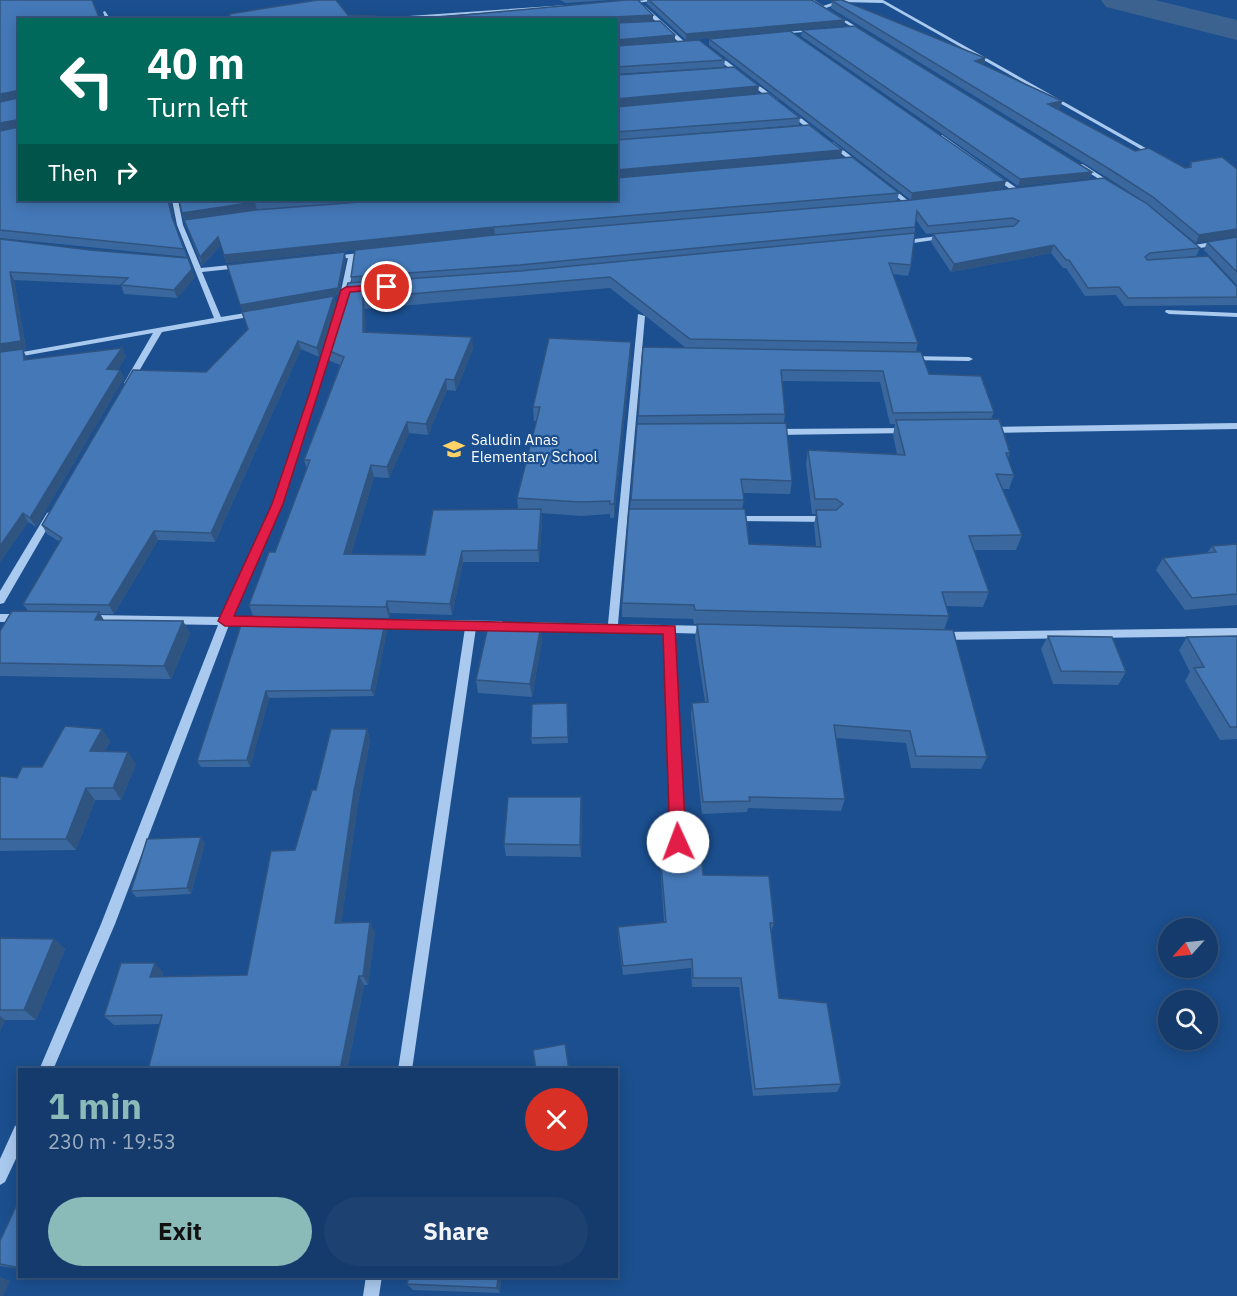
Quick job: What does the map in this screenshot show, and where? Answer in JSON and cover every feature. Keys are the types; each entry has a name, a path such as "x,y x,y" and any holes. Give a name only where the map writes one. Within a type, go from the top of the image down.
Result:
{"street":[{"path":"621,4 658,0"},
{"path":"811,0 874,40"},
{"path":"823,7 842,1 882,1 1164,160"},
{"path":"640,3 685,45"},
{"path":"385,18 570,6"},
{"path":"105,12 108,18"},
{"path":"649,24 660,24"},
{"path":"845,29 856,28"},
{"path":"772,33 822,30"},
{"path":"790,33 800,39"},
{"path":"673,46 693,45"},
{"path":"710,51 862,168"},
{"path":"723,71 735,70"},
{"path":"757,97 769,96"},
{"path":"799,129 811,128"},
{"path":"934,132 1016,190"},
{"path":"842,161 853,160"},
{"path":"1078,164 1122,192"},
{"path":"1094,182 1105,181"},
{"path":"881,182 909,204"},
{"path":"994,193 1024,189"},
{"path":"175,201 180,225 218,320"},
{"path":"898,205 919,202"},
{"path":"180,225 190,224"},
{"path":"889,243 956,236"},
{"path":"1194,247 1237,240"},
{"path":"1186,241 1200,254"},
{"path":"330,258 374,253"},
{"path":"47,1068 108,924 225,621 278,504 336,326 341,296 352,256"},
{"path":"184,262 195,262"},
{"path":"199,270 253,265"},
{"path":"341,296 357,289"},
{"path":"0,358 264,312"},
{"path":"1169,312 1237,315"},
{"path":"613,627 621,518 640,354 641,316"},
{"path":"123,390 159,330"},
{"path":"640,354 652,354"},
{"path":"898,358 969,359"},
{"path":"979,430 1237,426"},
{"path":"770,432 920,431"},
{"path":"632,432 644,432"},
{"path":"0,600 53,510"},
{"path":"621,518 633,518"},
{"path":"727,519 832,519"},
{"path":"0,618 36,618"},
{"path":"83,619 613,627 717,631"},
{"path":"405,1068 471,625"},
{"path":"670,630 678,842"},
{"path":"926,635 1237,632"},
{"path":"0,1177 18,1136"},
{"path":"371,1296 374,1278"}],"building":[{"path":"0,0 92,0 99,18 18,18 18,92 0,94"},
{"path":"318,0 336,0 348,15 376,16 377,18 231,18 229,14"},
{"path":"626,0 638,0 653,15 616,18 432,18"},
{"path":"649,0 812,0 845,20 686,34"},
{"path":"842,0 985,58 975,61 1062,101 1048,104 1135,151 1149,148 1185,168 1191,167 1191,162 1222,157 1237,169 1237,229 1199,235 1153,197 1111,170 832,1"},
{"path":"660,21 675,35 618,40 618,23"},
{"path":"855,26 1092,172 1020,179 802,30"},
{"path":"790,31 1006,181 912,193 709,39"},
{"path":"699,40 725,60 618,67 618,46"},
{"path":"734,67 759,86 618,99 618,75"},
{"path":"768,93 800,118 618,132 618,107"},
{"path":"18,96 18,125 16,120 0,123 0,102 17,98"},
{"path":"809,125 842,150 618,170 618,140"},
{"path":"18,127 18,201 168,201 184,249 0,230 0,131"},
{"path":"852,157 899,193 494,227 224,255 218,237 200,257 184,220 255,210 374,201 618,201 618,178"},
{"path":"1104,178 1146,203 1200,248 1150,253 1145,257 1147,260 1208,256 1237,287 1237,297 1128,298 1119,287 1088,288 1069,260 1066,260 1054,245 954,264 933,234 1014,226 1019,221 1013,218 928,226 917,211 915,227 520,265 351,277 355,250 494,235 911,200"},
{"path":"179,201 270,201 255,202 182,213"},
{"path":"915,233 911,265 889,263 918,343 690,339 610,277 363,298 363,332 472,337 454,380 446,379 426,424 407,422 387,467 371,465 344,554 425,555 433,510 541,509 538,550 462,551 450,604 387,601 386,607 249,605 269,552 275,552 310,460 304,460 344,357 327,350 348,283 520,271"},
{"path":"1237,237 1237,272 1207,242"},
{"path":"0,239 90,250 188,258 192,269 174,290 121,285 128,278 10,272 21,341 0,344"},
{"path":"345,252 338,288 240,305 227,265"},
{"path":"334,296 317,348 298,341 211,533 154,531 109,605 23,604 62,538 42,525 133,370 206,372 248,329 242,312"},
{"path":"549,338 631,342 614,504 610,504 610,501 580,502 517,498 540,407 533,407"},
{"path":"643,347 921,352 929,374 981,376 994,412 893,413 883,371 781,370 785,414 638,416"},
{"path":"122,348 107,369 120,370 30,518 23,513 0,546 0,352 23,349 24,360"},
{"path":"999,419 1010,453 1006,453 1014,475 996,474 1022,535 969,536 989,592 942,592 949,616 695,610 694,605 622,603 629,509 745,509 749,544 821,547 816,510 836,510 843,504 836,499 815,499 808,450 905,455 896,420"},
{"path":"786,423 792,481 741,479 744,500 631,500 637,424"},
{"path":"1237,544 1237,594 1192,598 1163,558 1216,552 1212,546"},
{"path":"12,611 99,612 95,620 183,621 164,666 0,663 0,631"},
{"path":"242,622 385,623 371,690 266,691 247,760 197,761"},
{"path":"489,622 541,626 530,684 476,680"},
{"path":"697,624 953,630 987,757 916,756 910,731 834,725 845,799 749,797 750,801 703,802 692,703 708,702"},
{"path":"1048,636 1112,637 1126,672 1061,671"},
{"path":"1237,636 1237,727 1230,727 1194,668 1204,667 1187,637"},
{"path":"567,703 568,737 531,738 532,704"},
{"path":"65,726 102,729 90,751 128,752 113,788 86,788 66,839 0,839 0,776 17,778 22,767 42,767"},
{"path":"331,729 367,729 354,791 335,923 370,922 363,976 359,976 340,1068 149,1068 162,1015 104,1016 121,963 155,963 150,977 247,975 271,851 295,850 312,790 316,790"},
{"path":"508,797 581,797 580,845 504,844"},
{"path":"201,837 187,888 131,891 147,839"},
{"path":"701,851 703,875 769,876 774,923 770,923 779,998 827,1003 841,1084 755,1089 741,978 693,978 692,959 623,966 618,927 666,922 660,852"},
{"path":"0,938 54,939 24,1010 0,1010"},
{"path":"565,1044 569,1068 536,1068 533,1050"},
{"path":"18,1202 18,1268 0,1264 0,1241"},
{"path":"408,1278 498,1278 497,1288 407,1284"}],"waterway":[{"path":"1117,0 1237,30"}],"place":[{"name":"Saludin Anas Elementary School","path":"454,449"}],"route":[{"path":"387,287 346,290 278,504 225,621 613,627 670,630 678,842"}]}
